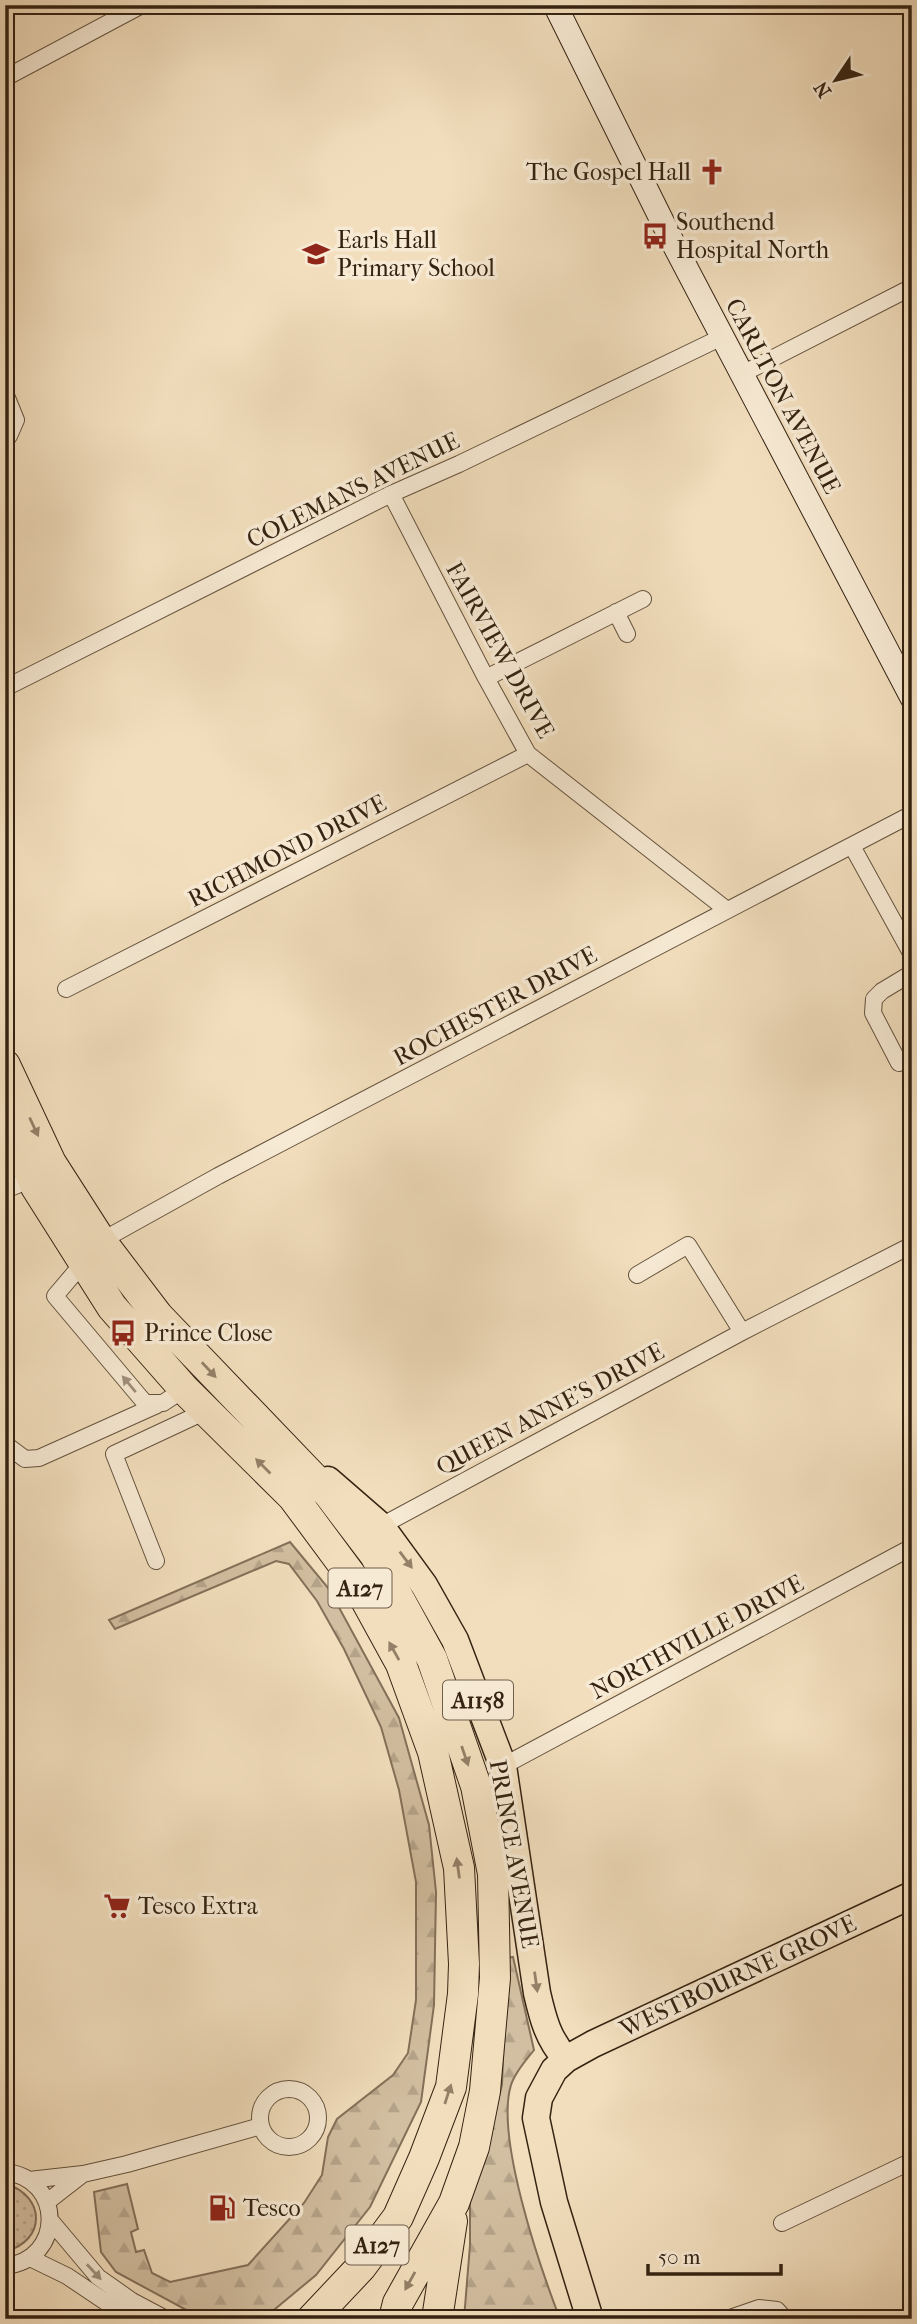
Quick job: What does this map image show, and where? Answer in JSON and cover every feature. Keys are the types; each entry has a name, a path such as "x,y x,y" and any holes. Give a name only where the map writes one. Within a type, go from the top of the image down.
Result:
{"highway":[{"name":"PRINCE AVENUE","path":"5,1065 92,1252 113,1307 173,1396 206,1410 293,1497 356,1582 401,1664 433,1752 459,1868 463,1994 451,2087 398,2217 361,2267 312,2319"},
{"name":"PRINCE AVENUE","path":"5,1116 19,1185 158,1316 328,1493 375,1555 432,1659 476,1786 493,1874 495,1978 485,2091 474,2147 454,2203"},
{"name":"A127","path":"394,2319 398,2303 454,2203"},
{"name":"A127","path":"438,2319 454,2203"}],"main road":[{"name":"PRINCE AVENUE","path":"250,1412 381,1526 424,1585 455,1640 503,1766 537,1993 545,2028 551,2041 566,2059"},
{"name":"WESTBOURNE GROVE","path":"566,2059 912,1895"},
{"path":"566,2059 544,2084 536,2118 554,2202 590,2319"}],"street":[{"path":"5,78 142,5"},
{"name":"CARLTON AVENUE","path":"555,5 722,337 912,698"},
{"path":"908,5 912,12"},
{"path":"742,374 912,287"},
{"name":"COLEMANS AVENUE","path":"5,688 391,494 472,458 722,337"},
{"path":"5,393 16,420 9,436 5,438"},
{"name":"FAIRVIEW DRIVE","path":"391,494 528,754 727,910"},
{"path":"486,678 643,599"},
{"path":"616,612 627,634"},
{"name":"RICHMOND DRIVE","path":"66,989 528,754"},
{"name":"ROCHESTER DRIVE","path":"92,1252 230,1170 912,814"},
{"path":"852,846 912,955"},
{"path":"899,1063 873,1013 874,999 912,973"},
{"path":"637,1275 688,1245 741,1332"},
{"name":"QUEEN ANNE'S DRIVE","path":"381,1526 741,1332 912,1245"},
{"name":"PRINCE AVENUE","path":"92,1252 55,1296 145,1403 173,1396"},
{"path":"5,1444 25,1460 39,1458 173,1396"},
{"path":"156,1561 114,1454 206,1410"},
{"name":"NORTHVILLE DRIVE","path":"503,1766 912,1547"},
{"path":"29,2180 83,2174 183,2150 261,2126"},
{"path":"782,2222 912,2161"},
{"path":"5,2172 19,2175 40,2189 47,2202 50,2220 44,2243 30,2258 5,2266"},
{"path":"47,2202 83,2174"},
{"path":"50,2220 98,2277 132,2301 166,2319"},
{"path":"30,2258 67,2276 131,2319"},
{"path":"727,2319 760,2308 777,2310 785,2319"}],"green space":[{"path":"290,1542 329,1589 399,1718 429,1825 436,1892 434,2005 421,2102 370,2207 316,2275 263,2319 203,2319 116,2272 101,2252 94,2192 127,2184 138,2229 131,2232 136,2252 144,2250 152,2273 170,2282 248,2265 304,2203 322,2175 328,2137 337,2119 393,2075 408,2053 416,2000 416,1882 399,1790 381,1727 344,1649 317,1601 289,1564 276,1561 115,1629 109,1620"},
{"path":"513,1957 534,2050 511,2085 509,2136 531,2236 560,2319 464,2319 470,2245 470,2200 487,2148 502,2084 507,1958"},
{"path":"6,2184 28,2198 36,2218 34,2229 28,2238 19,2246 6,2251"}],"place":[{"name":"The Gospel Hall","path":"712,172"},
{"name":"Southend Hospital North","path":"655,236"},
{"name":"Earls Hall Primary School","path":"316,254"},
{"name":"Prince Close","path":"123,1333"},
{"name":"Tesco Extra","path":"117,1906"},
{"name":"Tesco","path":"222,2208"}]}
